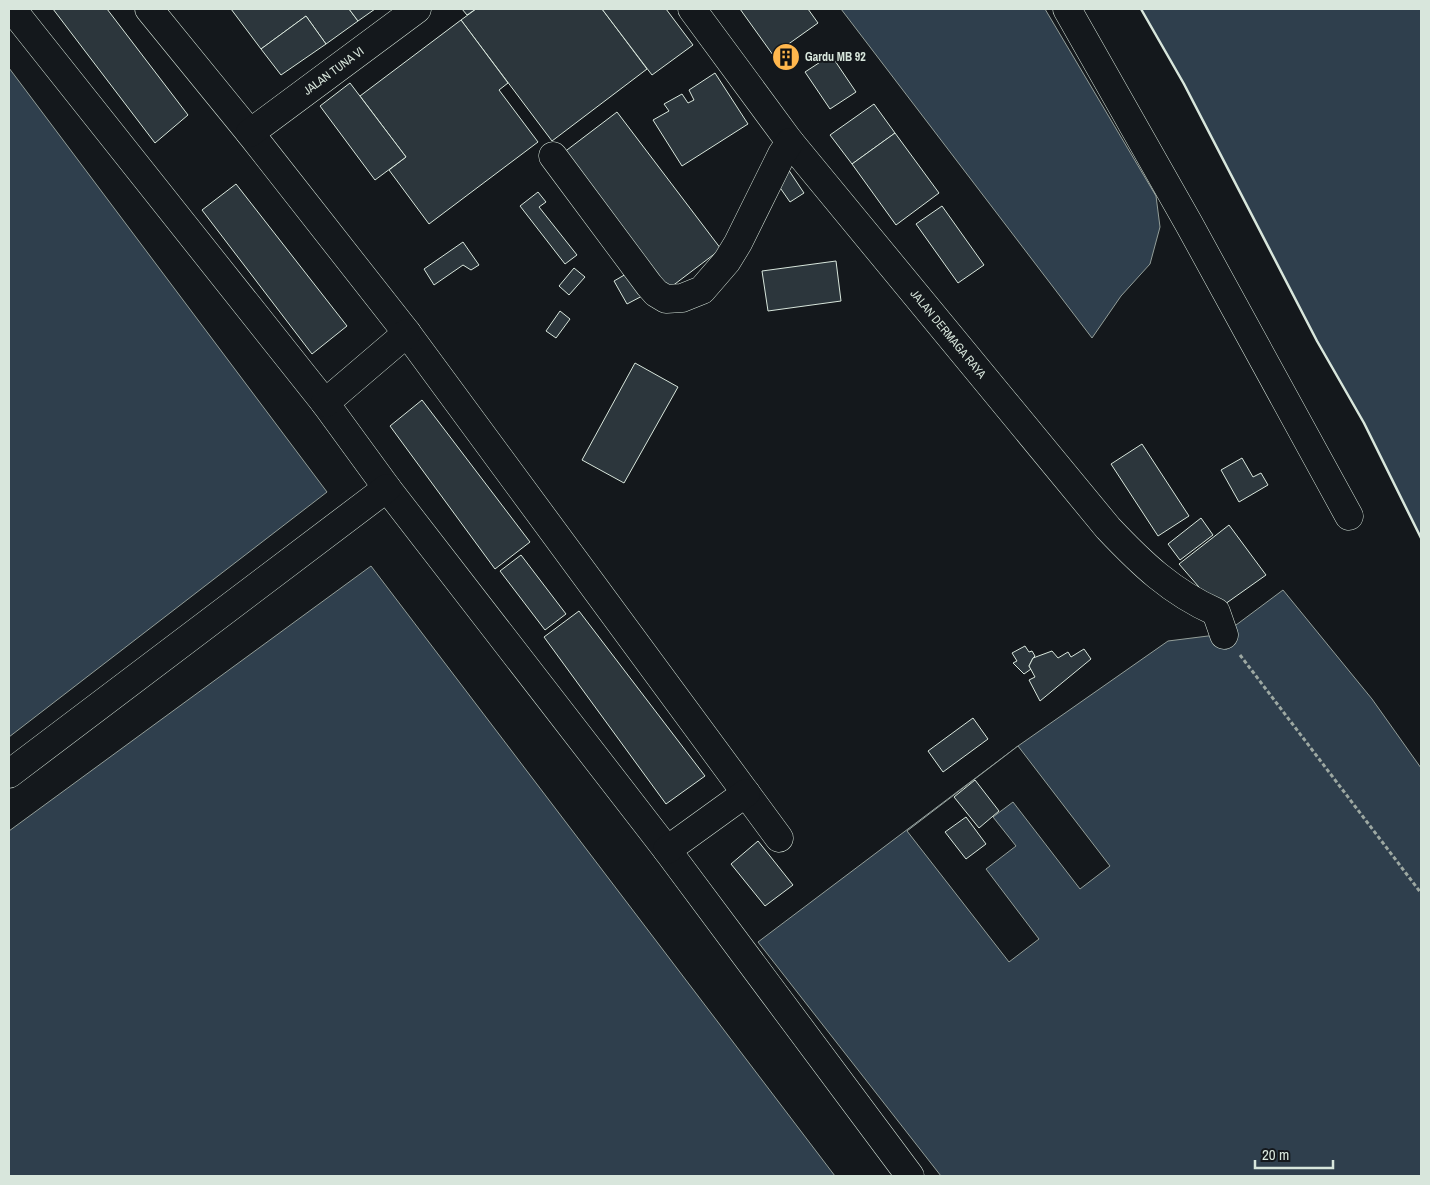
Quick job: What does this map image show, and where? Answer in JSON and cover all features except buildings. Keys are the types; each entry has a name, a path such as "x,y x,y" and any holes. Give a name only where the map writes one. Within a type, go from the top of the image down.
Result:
{"street":[{"path":"12,9 325,403 387,488 667,850 910,1176"},
{"path":"148,9 250,133 407,334 779,838"},
{"name":"JALAN TUNA VI","path":"250,133 417,9"},
{"name":"JALAN DERMAGA RAYA","path":"692,9 790,142 1108,528 1150,570 1180,593 1216,612 1224,634"},
{"path":"1067,9 1189,224 1348,516"},
{"path":"553,156 648,285 666,299 674,299 702,290 727,260 790,142"},
{"path":"325,403 407,334"},
{"path":"9,774 387,488"},
{"path":"667,850 746,793"}],"path":[{"path":"1224,634 1421,893"}],"water":[{"path":"841,9 1045,9 1156,196 1160,227 1150,264 1121,296 1092,338"},
{"path":"1141,9 1421,9 1421,538 1364,423 1317,341 1184,84"},
{"path":"9,68 327,492 9,737"},
{"path":"371,566 835,1176 9,1176 9,831"},
{"path":"1283,590 1372,699 1421,768 1421,1176 941,1176 758,942 1018,746 1168,641 1224,634"}],"pier":[{"path":"1018,746 1110,866 1080,889 1013,802 993,817 1016,846 986,869 1039,939 1009,962 907,831"}],"wall":[{"path":"1141,9 1184,84 1317,341 1364,423 1421,538"}],"place":[{"name":"Gardu MB 92","path":"786,57"}]}
